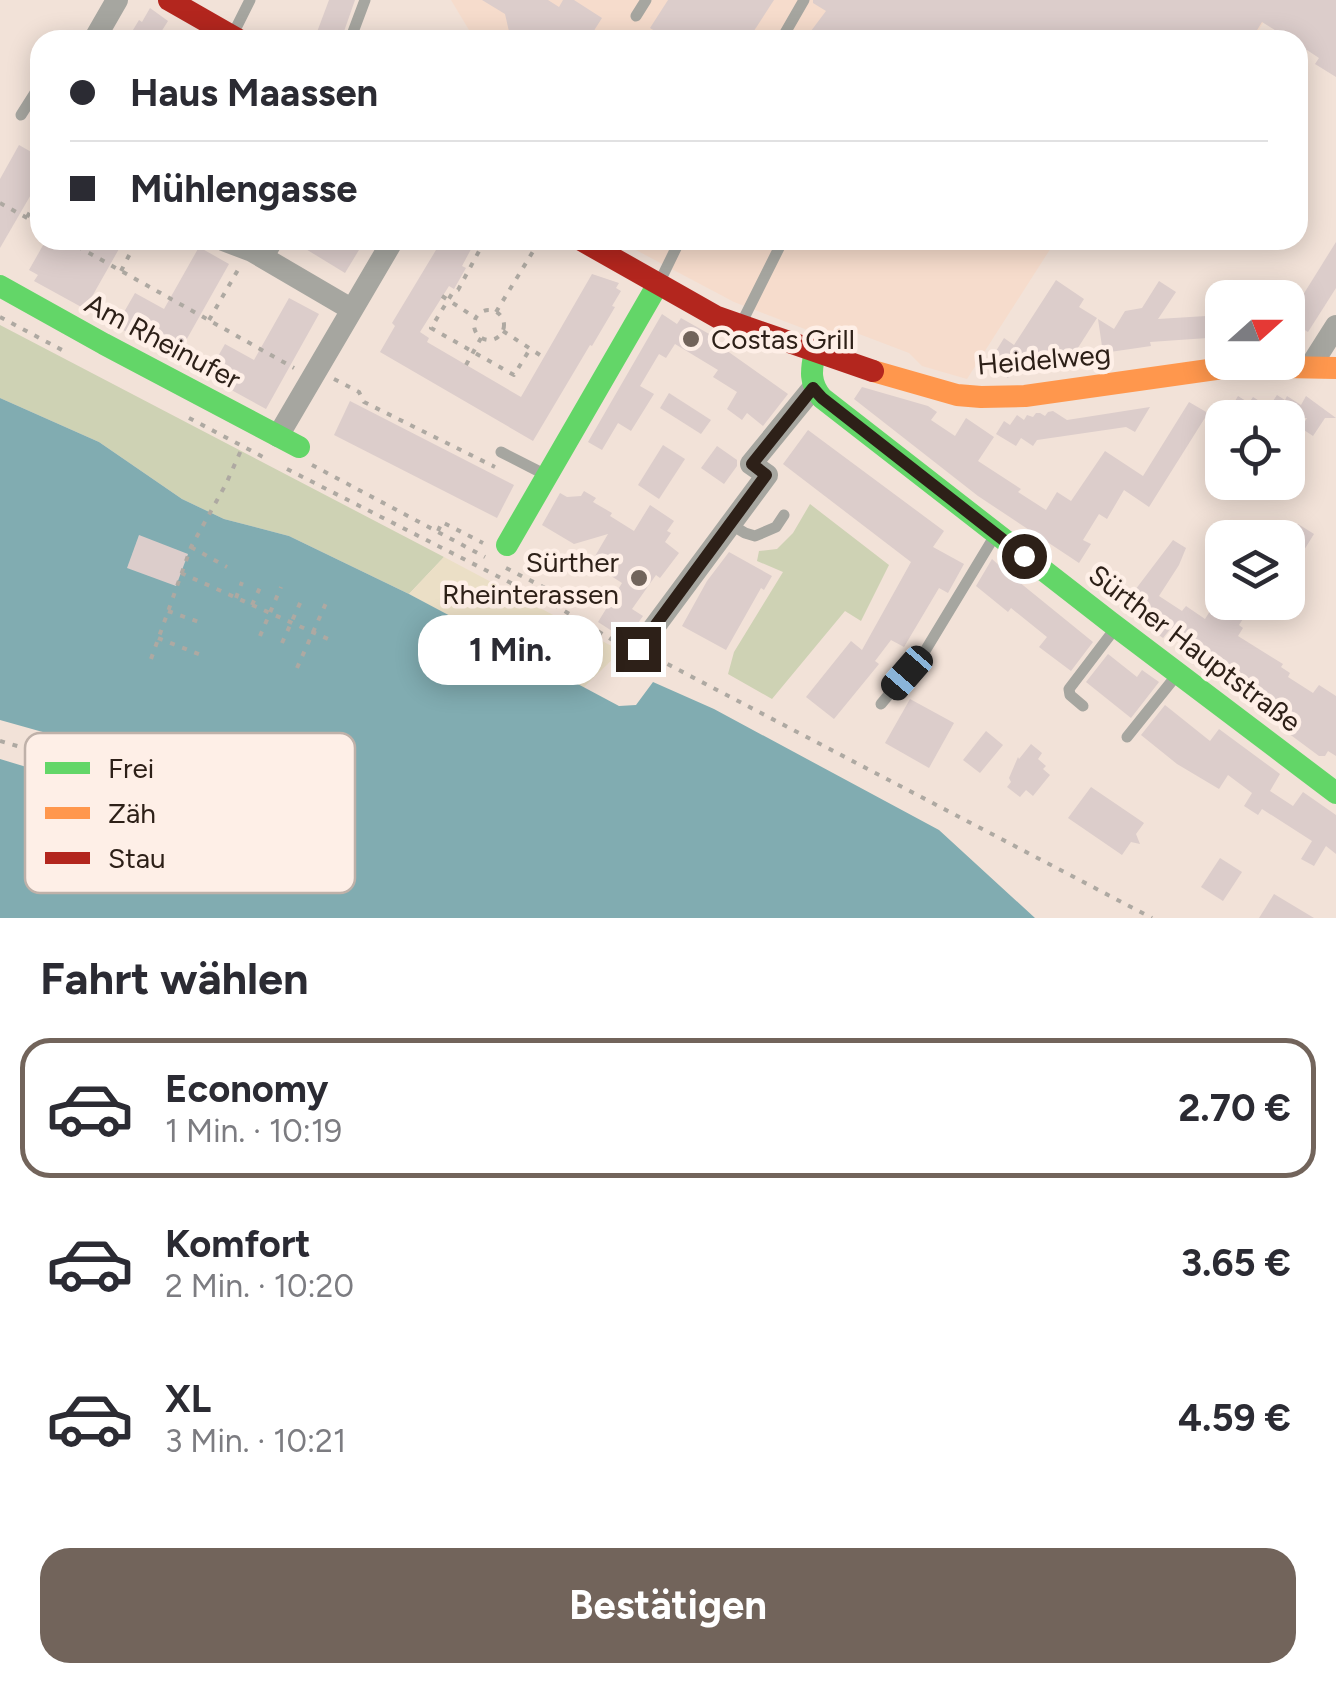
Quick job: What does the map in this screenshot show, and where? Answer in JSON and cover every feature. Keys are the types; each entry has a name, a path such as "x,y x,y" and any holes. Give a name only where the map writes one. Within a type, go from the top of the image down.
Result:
{"street":[{"path":"100,30 117,0"},
{"path":"169,0 221,30"},
{"path":"265,250 351,309"},
{"path":"278,436 387,250"},
{"path":"505,556 658,284 598,250"},
{"name":"Heidelweg","path":"658,284 740,326 926,388 980,397 1025,396 1237,366 1336,368"},
{"name":"Am Rheinufer","path":"0,286 300,447"},
{"path":"1310,366 1336,326"},
{"path":"638,649 766,475 752,464 813,388 815,352"},
{"name":"Sürther Hauptstraße","path":"813,388 1116,627 1336,793"}],"lane":[{"path":"238,30 250,0"},
{"path":"354,30 365,0"},
{"path":"636,16 646,0"},
{"path":"787,30 804,0"},
{"path":"22,115 30,102"},
{"path":"658,284 675,250"},
{"path":"740,326 778,250"},
{"path":"501,452 547,476"},
{"path":"730,524 755,536 776,527 784,515"},
{"path":"881,704 925,652 996,533"},
{"path":"1083,706 1070,695 1069,688 1116,627"},
{"path":"1127,737 1178,673"}],"path":[{"path":"0,203 30,220"},
{"path":"26,218 30,212"},
{"path":"84,250 209,320 314,374 359,392 364,402 504,472"},
{"path":"121,271 132,250"},
{"path":"209,320 265,250"},
{"path":"480,250 431,328 514,376 530,349"},
{"path":"496,312 534,250"},
{"path":"442,296 476,318"},
{"path":"481,338 474,326 476,318 482,312 496,312"},
{"path":"481,338 494,340 503,331 504,322 496,312"},
{"path":"503,331 543,358"},
{"path":"466,364 481,338"},
{"path":"151,659 191,547 242,447 1152,918"},
{"path":"300,447 302,458 313,466 486,558"},
{"path":"437,532 442,522 486,544 558,596 558,608"},
{"path":"191,547 227,567"},
{"path":"181,573 328,639"},
{"path":"236,598 242,582"},
{"path":"252,605 262,583"},
{"path":"260,636 281,587"},
{"path":"282,642 301,600"},
{"path":"297,668 326,603"},
{"path":"168,611 199,622"},
{"path":"158,638 201,655"},
{"path":"0,741 25,748"}],"shaded area":[{"path":"451,0 1278,0 1258,30 469,30"},
{"path":"636,250 1050,250 967,379 922,366 909,353 846,329 839,342 734,302"}],"green space":[{"path":"0,325 444,557 409,594 289,536 224,519 182,499 99,442 0,398"},
{"path":"810,504 889,565 861,621 845,611 772,699 728,674 734,652 783,572 757,561 759,551 777,549 793,533"}],"sand":[{"path":"444,557 621,651 583,688 409,594"}],"water":[{"path":"0,398 99,442 182,499 224,519 289,536 409,594 619,706 636,705 653,682 714,709 939,830 1035,918 0,918 0,759 25,767 25,893 355,893 355,733 46,733 0,720"}],"building":[{"path":"329,0 355,0 344,30 318,30"},
{"path":"482,0 548,0 559,7 563,0 574,0 602,18 594,30 509,30 505,14"},
{"path":"668,0 774,0 754,30 650,28"},
{"path":"1336,0 1336,77 1315,64 1319,58 1308,51 1308,30 1275,30 1262,22 1257,30 812,30 826,11 813,3"},
{"path":"150,8 168,21 162,30 133,30 139,20 142,22"},
{"path":"19,145 30,151 30,196 0,248 0,179"},
{"path":"1336,242 1336,288 1308,332 1305,292"},
{"path":"40,250 118,250 85,309 34,281 38,275 29,270"},
{"path":"197,250 229,264 175,360 116,326 135,293 164,309"},
{"path":"307,250 359,250 345,273"},
{"path":"436,250 471,250 454,289 449,286 420,332 429,338 427,342 521,397 592,274 619,283 616,288 621,291 533,441 380,352 395,326 392,323"},
{"path":"1056,280 1084,299 1079,307 1097,318 1074,354 1068,350 1054,371 1025,352 1008,378 989,366 996,351 1004,338 1014,345"},
{"path":"1159,281 1176,292 1158,319 1205,316 1205,338 1150,342 1151,346 1103,353 1098,319 1114,329 1125,311 1142,308"},
{"path":"289,298 319,314 266,409 215,381 218,377 209,372 225,344 254,360"},
{"path":"662,314 677,324 681,318 718,339 716,343 788,394 763,426 747,413 742,420 727,409 737,392 713,377 718,370 675,344 666,358 659,354 640,386 654,394 631,431 618,423 602,450 588,442"},
{"path":"862,387 928,406 937,412 931,420 955,436 966,418 994,437 978,461 1046,510 1057,492 1071,501 1105,451 1143,476 1189,402 1205,411 1205,418 1149,507 1124,490 1107,519 1099,514 1083,540 1091,544 1079,563 978,496 854,399"},
{"path":"669,393 711,420 701,434 660,408"},
{"path":"1306,396 1336,418 1325,418 1313,436 1305,431"},
{"path":"350,401 514,485 497,518 334,435"},
{"path":"1150,407 1135,432 1126,427 1037,440 1033,446 1021,438 1016,446 996,434 1004,421 1010,425 1017,415 1024,420 1027,415 1045,416 1053,411 1067,420"},
{"path":"808,430 944,531 933,547 964,564 948,593 939,588 904,647 891,640 875,661 879,664 834,719 806,697 851,641 862,650 911,562 783,464"},
{"path":"663,445 685,459 659,499 638,485"},
{"path":"717,446 737,460 724,484 701,468"},
{"path":"584,491 596,498 593,502 612,513 610,516 634,531 650,505 674,521 665,542 679,553 660,578 656,575 632,609 643,616 626,640 598,622 622,583 591,563 608,534 574,544 542,525 560,493 581,496"},
{"path":"1305,528 1314,534 1305,549"},
{"path":"139,535 188,554 176,586 127,568"},
{"path":"1173,540 1186,548 1159,596 1182,611 1186,606 1205,620 1242,620 1238,636 1283,664 1281,667 1290,673 1288,677 1313,693 1319,685 1336,696 1336,756 1328,751 1319,756 1288,733 1293,726 1267,709 1270,704 1247,689 1252,682 1191,647 1194,644 1171,628 1163,638 1134,617 1141,606 1129,598"},
{"path":"729,552 772,576 764,590 761,588 726,650 682,626 707,581"},
{"path":"992,559 1002,568 1016,572 1013,577 1093,642 1071,671 1039,647 1047,637 976,586"},
{"path":"1108,654 1137,677 1142,670 1159,682 1131,718 1086,682"},
{"path":"910,699 954,723 929,768 885,743"},
{"path":"1165,705 1210,741 1219,729 1280,774 1270,791 1293,806 1303,792 1336,815 1336,854 1326,846 1314,866 1301,859 1312,841 1262,809 1258,815 1244,806 1252,793 1228,775 1219,789 1177,764 1141,735"},
{"path":"986,731 1003,745 980,773 963,760"},
{"path":"1031,744 1042,753 1038,759 1050,775 1033,796 1026,790 1020,797 1007,787 1018,757"},
{"path":"1091,787 1144,823 1136,834 1140,844 1131,842 1122,855 1068,818"},
{"path":"1220,858 1242,872 1223,901 1201,887"},
{"path":"1274,894 1314,918 1259,918"}],"traffic: fast":[{"path":"507,545 658,284"},
{"path":"0,286 299,447"},
{"path":"815,351 812,376 822,398 1336,793"}],"traffic: slow":[{"path":"873,371 957,395 981,397 1025,396 1237,366 1336,368"}],"traffic: jam":[{"path":"169,0 222,30"},
{"path":"599,250 717,317 873,371"}],"place":[{"name":"Costas Grill","path":"691,339"},
{"name":"Sürther Rheinterassen","path":"639,578"}],"route":[{"path":"638,649 766,475 752,464 813,388 1024,556"}]}
